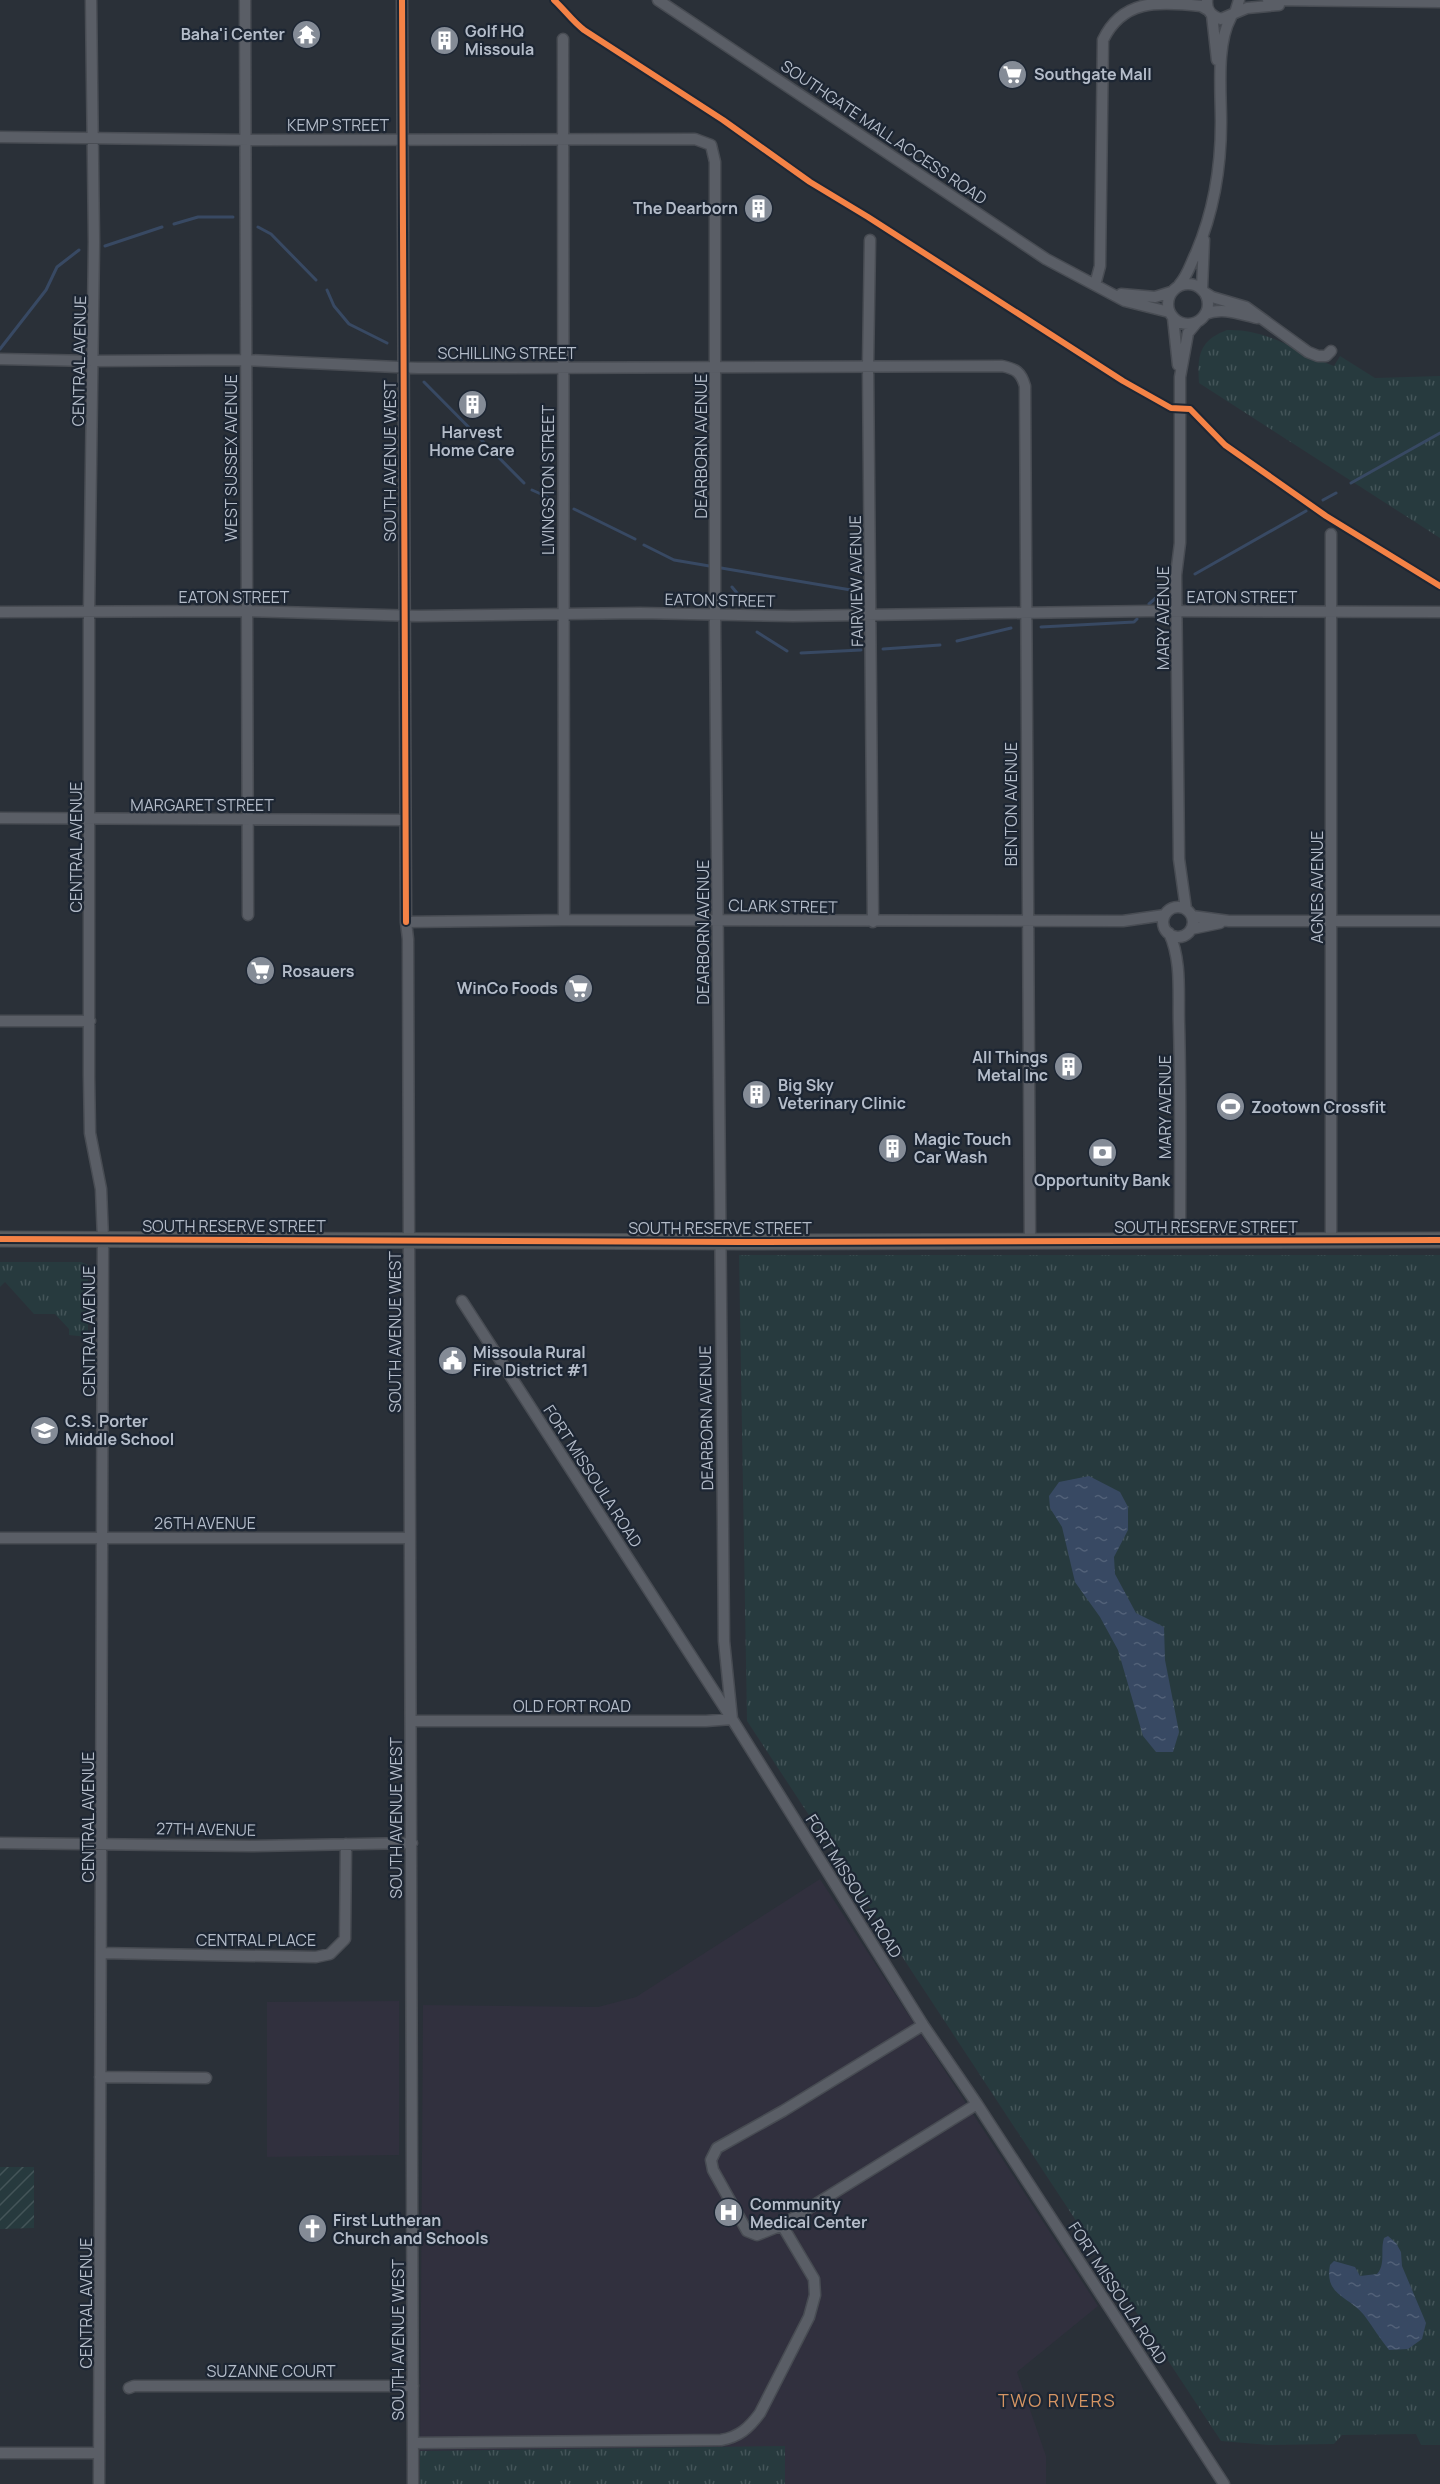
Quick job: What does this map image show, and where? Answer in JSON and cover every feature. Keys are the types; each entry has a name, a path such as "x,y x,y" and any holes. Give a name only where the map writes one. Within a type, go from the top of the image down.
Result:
{"highway":[{"name":"SOUTH RESERVE STREET","path":"0,1239 720,1242 1440,1240"}],"street":[{"name":"CENTRAL AVENUE","path":"91,0 93,362 89,613 90,1133 101,1189 103,1239 99,2484"},
{"name":"WEST SUSSEX AVENUE","path":"245,0 248,915"},
{"name":"SOUTH AVENUE WEST","path":"402,0 403,616 410,1241 413,2484"},
{"name":"SOUTHGATE MALL ACCESS ROAD","path":"658,0 1046,259 1125,301 1171,315"},
{"path":"1095,285 1100,266 1103,40 1107,28 1125,6 1140,1 1155,0 1201,6 1209,8 1221,19 1247,8 1299,2"},
{"path":"1239,0 1224,31 1219,170 1204,233 1186,278 1175,289 1168,305 1171,315 1184,324 1197,322 1205,314 1215,310 1260,319"},
{"path":"1268,0 1440,2"},
{"path":"1209,8 1221,84"},
{"name":"LIVINGSTON STREET","path":"563,39 564,920"},
{"name":"KEMP STREET","path":"0,137 247,140 695,139 711,145"},
{"name":"DEARBORN AVENUE","path":"711,145 715,162 715,616 723,1641 732,1719"},
{"path":"1204,233 1203,291 1208,303 1205,314"},
{"name":"FAIRVIEW AVENUE","path":"870,240 868,366 873,922"},
{"path":"1175,289 1191,284 1212,297 1246,307 1308,352 1326,356 1331,351"},
{"name":"SOUTHGATE MALL ACCESS ROAD","path":"1095,285 1119,294 1147,297 1164,296 1175,289"},
{"name":"MARY AVENUE","path":"1171,315 1180,377 1177,612 1179,859 1189,912"},
{"name":"MARY AVENUE","path":"1180,377 1188,333 1197,322"},
{"name":"SCHILLING STREET","path":"0,359 93,362 246,360 404,367 640,366 716,369 1002,366 1015,369"},
{"name":"BENTON AVENUE","path":"1015,369 1021,374 1025,386 1030,1242"},
{"name":"AGNES AVENUE","path":"1331,534 1331,1240"},
{"name":"EATON STREET","path":"0,612 246,611 403,616 563,614 872,616 1177,612 1440,612"},
{"name":"MARGARET STREET","path":"0,818 405,820"},
{"name":"MARY AVENUE","path":"1169,911 1179,859"},
{"path":"1123,921 1169,911 1189,912 1229,921 1440,921"},
{"path":"1169,911 1164,925 1173,941 1178,974"},
{"path":"1178,974 1180,954 1189,931 1189,912"},
{"path":"1123,921 1167,931 1178,937 1189,931 1229,921"},
{"name":"CLARK STREET","path":"406,922 1123,921"},
{"name":"MARY AVENUE","path":"1178,974 1180,1241"},
{"path":"0,1021 90,1020"},
{"name":"FORT MISSOULA ROAD","path":"462,1301 732,1719 923,2025 977,2104 1224,2484"},
{"name":"26TH AVENUE","path":"0,1538 410,1538"},
{"name":"OLD FORT ROAD","path":"411,1721 706,1721 732,1719"},
{"name":"27TH AVENUE","path":"0,1843 251,1846 412,1844"},
{"name":"CENTRAL PLACE","path":"101,1953 316,1957 330,1954 345,1939 346,1844"},
{"path":"923,2025 717,2148 711,2160 714,2170 747,2231 757,2235 782,2225 977,2104"},
{"path":"100,2077 206,2078"},
{"path":"413,2443 722,2440 738,2436 760,2413 813,2305 814,2278 782,2225"},
{"name":"SUZANNE COURT","path":"129,2388 134,2386 412,2386"},
{"path":"0,2453 98,2453"}],"shaded area":[{"name":"Community Medical Center","path":"820,1879 1098,2306 1017,2372 1046,2456 1046,2484 785,2484 785,2447 420,2451 423,2005 598,2007 636,1997"},
{"path":"399,2001 399,2155 267,2157 267,2002"}],"green space":[{"path":"1227,330 1270,337 1334,366 1340,356 1375,378 1440,376 1440,538 1199,383 1202,350 1211,339"},
{"path":"739,1255 1440,1255 1440,2445 1421,2445 1416,2434 1342,2435 1334,2444 1269,2445 1221,2441 747,1721"},
{"path":"0,1262 81,1262 88,1265 88,1337 69,1335 69,1329 55,1314 34,1314 5,1282 0,1287"},
{"path":"0,2167 34,2167 34,2228 0,2229"},
{"path":"785,2446 785,2484 420,2484 420,2451"}],"water":[{"path":"1089,1476 1120,1492 1128,1507 1128,1530 1114,1557 1115,1574 1136,1613 1164,1627 1165,1660 1179,1732 1173,1752 1156,1752 1143,1736 1118,1650 1100,1617 1075,1582 1062,1527 1050,1508 1049,1496 1059,1482"},
{"path":"1388,2236 1401,2252 1402,2266 1426,2323 1422,2339 1408,2349 1389,2350 1364,2315 1334,2289 1329,2275 1330,2265 1334,2261 1355,2267 1360,2276 1377,2274 1382,2261 1384,2238"}],"waterway":[{"path":"174,224 198,217 233,217"},
{"path":"105,246 162,227"},
{"path":"258,227 271,234 316,280"},
{"path":"0,349 46,290 57,267 79,250"},
{"path":"327,290 334,306 349,324 387,343"},
{"path":"424,382 524,483"},
{"path":"1351,483 1440,433"},
{"path":"532,490 552,499"},
{"path":"1323,500 1336,493"},
{"path":"574,509 635,539"},
{"path":"1195,574 1306,511"},
{"path":"644,545 674,560 851,590"},
{"path":"732,587 747,605"},
{"path":"1149,604 1165,590"},
{"path":"1041,627 1134,622 1137,619"},
{"path":"957,641 1011,628"},
{"path":"757,632 787,651"},
{"path":"883,649 940,645"},
{"path":"801,653 861,650"}],"cycle path":[{"path":"402,0 406,922"},
{"path":"554,0 584,30 723,120 810,182 1123,381 1171,408 1190,409 1225,445 1326,516 1440,586"},
{"path":"0,1239 738,1242 1440,1240"}],"place":[{"name":"Baha'i Center","path":"306,34"},
{"name":"Golf HQ Missoula","path":"444,40"},
{"name":"Southgate Mall","path":"1013,74"},
{"name":"The Dearborn","path":"759,208"},
{"name":"Harvest Home Care","path":"472,404"},
{"name":"Rosauers","path":"261,971"},
{"name":"WinCo Foods","path":"579,988"},
{"name":"All Things Metal Inc","path":"1069,1066"},
{"name":"Big Sky Veterinary Clinic","path":"757,1094"},
{"name":"Zootown Crossfit","path":"1230,1107"},
{"name":"Magic Touch Car Wash","path":"893,1148"},
{"name":"Opportunity Bank","path":"1102,1152"},
{"name":"Missoula Rural Fire District #1","path":"452,1361"},
{"name":"C.S. Porter Middle School","path":"44,1430"},
{"name":"Community Medical Center","path":"729,2213"},
{"name":"First Lutheran Church and Schools","path":"312,2229"}],"district":[{"name":"TWO RIVERS","path":"1057,2400"}]}
